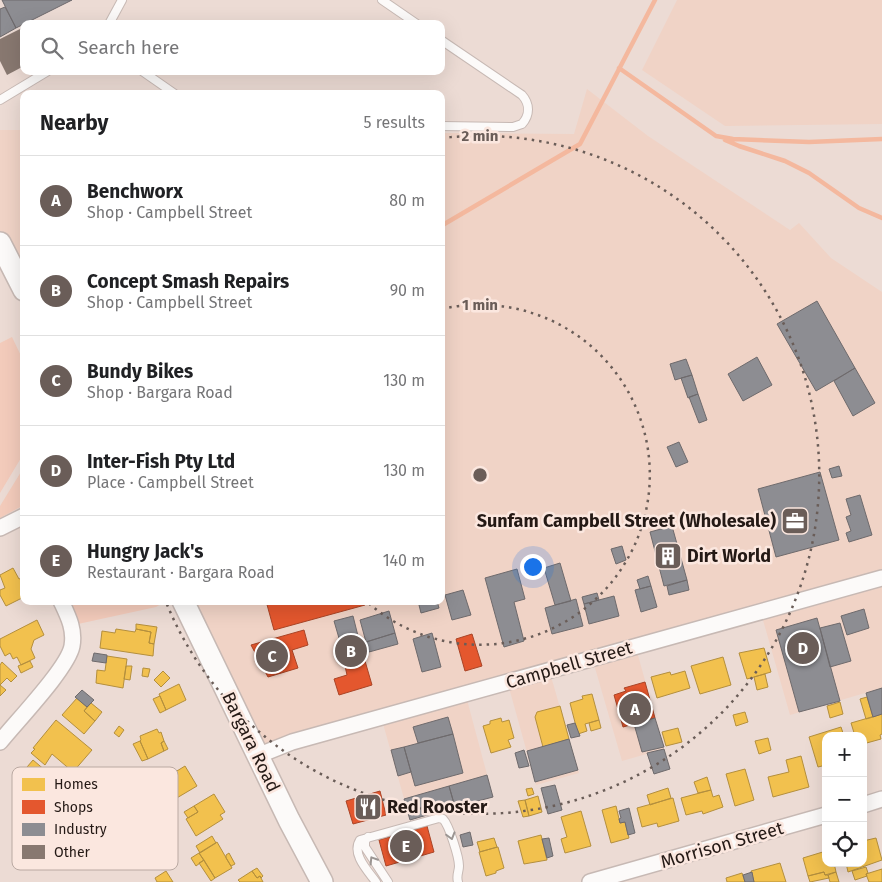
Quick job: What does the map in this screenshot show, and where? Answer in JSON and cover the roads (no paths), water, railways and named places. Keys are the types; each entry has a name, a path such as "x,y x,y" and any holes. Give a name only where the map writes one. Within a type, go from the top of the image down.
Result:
{"main road":[{"path":"2,252 20,283"},
{"name":"Bargara Road","path":"186,605 257,756 322,882"}],"street":[{"path":"0,528 20,522"},
{"name":"Campbell Street","path":"257,756 292,742 882,578"},
{"path":"0,742 60,669 69,655 72,646 72,627 63,605"},
{"path":"867,804 882,799"},
{"name":"Morrison Street","path":"590,882 822,816"}],"lane":[{"path":"111,20 122,0"},
{"path":"382,0 411,20"},
{"path":"445,43 522,95 526,99 528,111 522,124 513,127 445,126"},
{"path":"0,100 41,75"},
{"path":"148,75 169,90"},
{"path":"376,882 357,852 358,842 361,839 435,818 443,819 448,826 458,862 457,879"},
{"path":"368,837 364,841 365,846 388,882"}],"waterway":[{"path":"445,224 580,144 655,0"},
{"path":"619,68 716,136 733,139 809,142 882,139"},
{"path":"725,140 785,161 809,173 859,208 882,218"}],"place":[{"name":"Sunfam Campbell Street (Wholesale)","path":"795,521"},
{"name":"Dirt World","path":"668,556"},
{"name":"Inter-Fish Pty Ltd","path":"803,648"},
{"name":"Concept Smash Repairs","path":"351,651"},
{"name":"Bundy Bikes","path":"272,656"},
{"name":"Benchworx","path":"635,709"},
{"name":"Red Rooster","path":"368,807"},
{"name":"Hungry Jack's","path":"406,846"}]}
